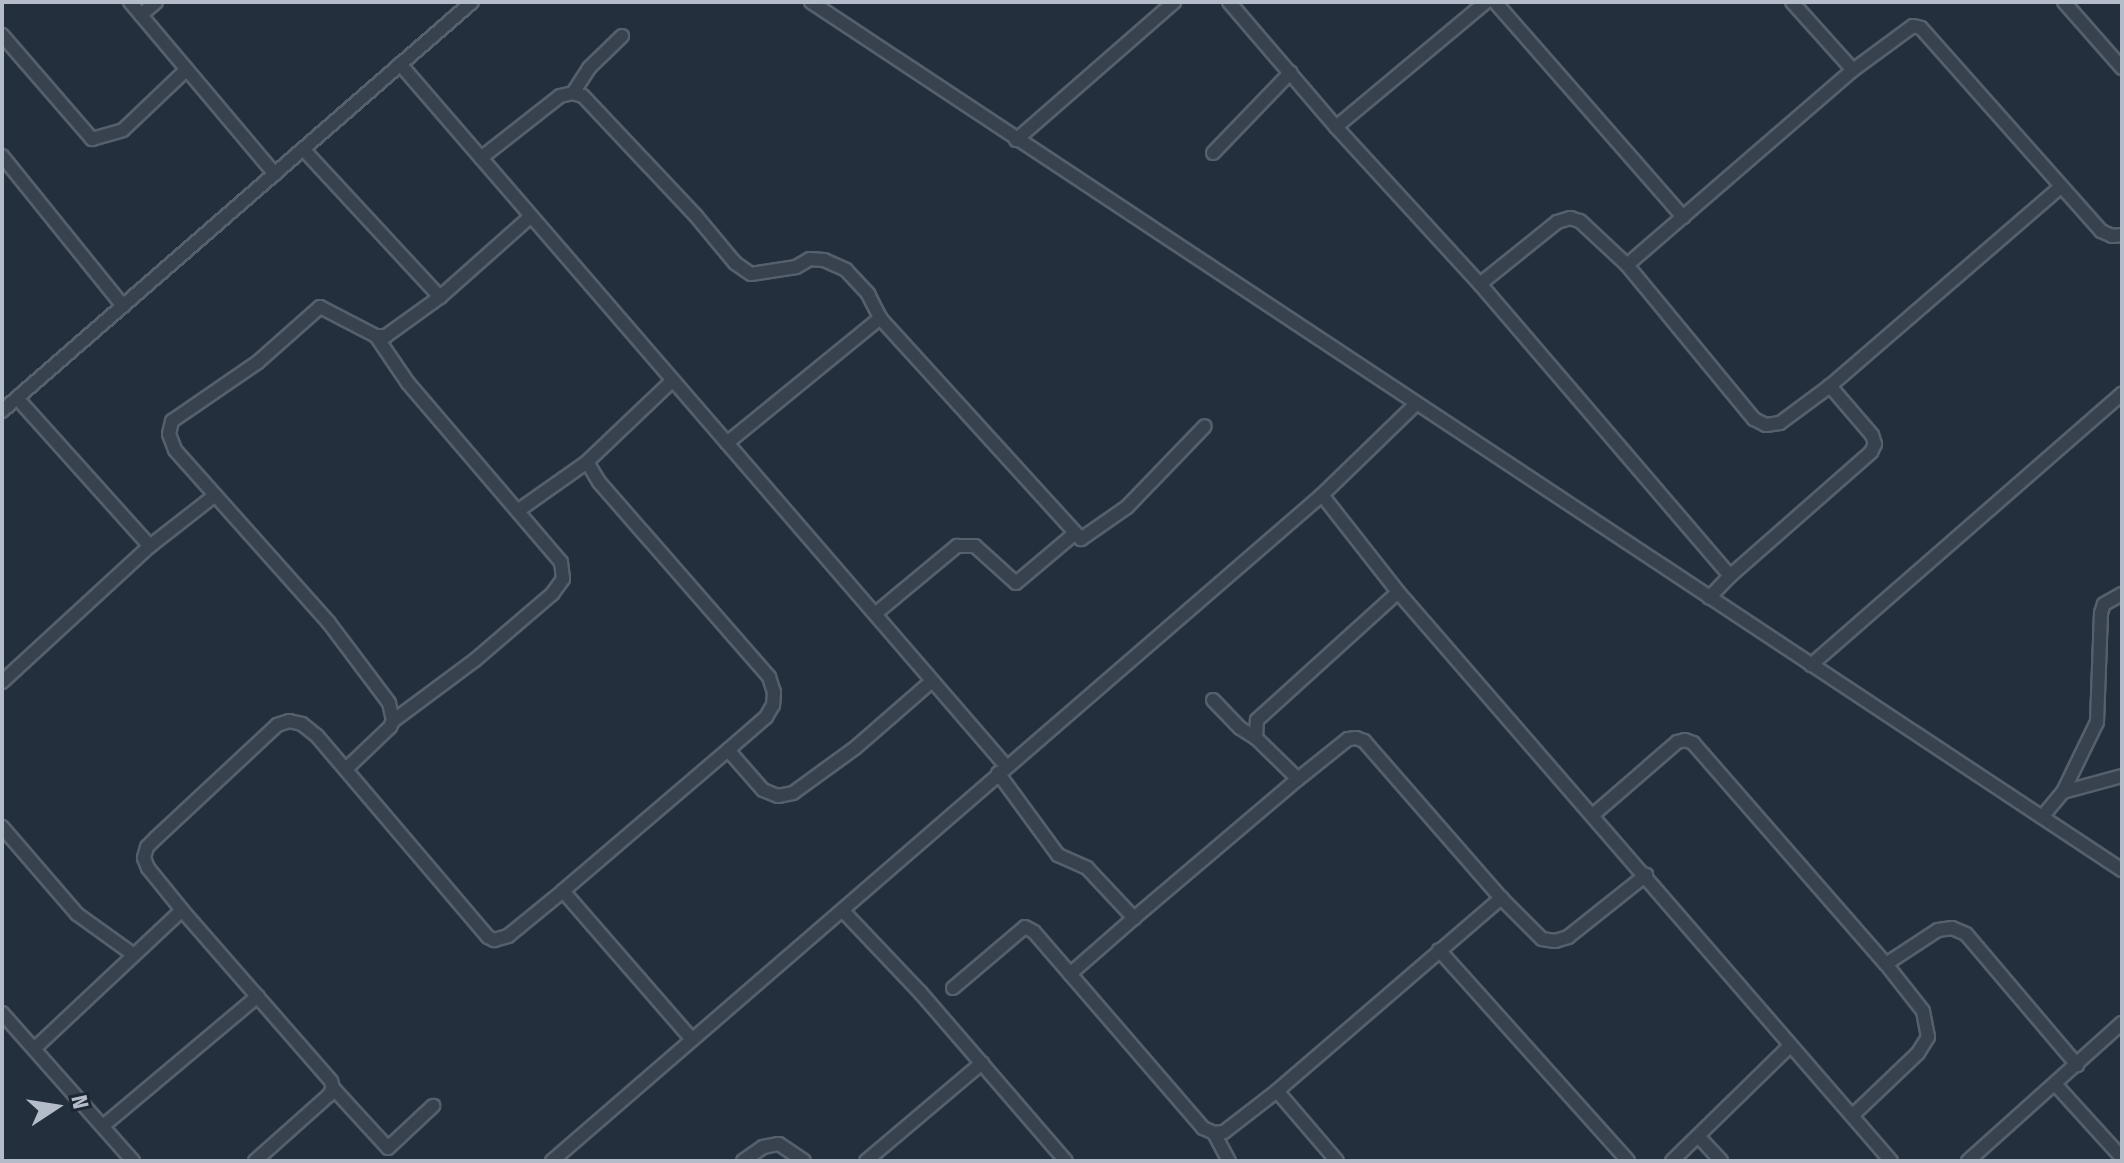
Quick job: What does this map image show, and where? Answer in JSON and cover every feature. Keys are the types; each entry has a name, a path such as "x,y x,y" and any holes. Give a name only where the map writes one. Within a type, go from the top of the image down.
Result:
{"street":[{"path":"130,2 275,174"},
{"path":"141,15 156,2"},
{"path":"2,411 472,2"},
{"path":"811,2 2122,870"},
{"path":"1016,140 1174,2"},
{"path":"1229,2 1336,127 1480,284 1730,576"},
{"path":"1336,127 1486,2"},
{"path":"1495,2 1683,217"},
{"path":"2064,2 2122,68"},
{"path":"1800,5 1853,70"},
{"path":"1627,265 1853,70 1913,26 1921,28 2059,188 2101,231 2112,236 2122,235"},
{"path":"2,35 92,139 123,130 187,69"},
{"path":"573,93 589,68 622,36"},
{"path":"400,64 529,218 932,681 1002,770 1058,855 1087,868 1134,918"},
{"path":"1213,153 1291,72"},
{"path":"481,158 560,96 573,93 596,106 735,263 751,274 796,267 810,259 824,260 846,270 868,294 880,318 1073,535 1081,539 1127,507 1205,426"},
{"path":"303,149 440,297"},
{"path":"2,156 123,306"},
{"path":"1480,284 1557,222 1570,218 1580,221 1627,265 1754,419 1766,425 1780,423 1830,386 2059,188"},
{"path":"376,336 397,332 529,218"},
{"path":"346,769 393,721 475,660 552,594 563,579 561,562 408,383 376,336 320,307 258,362 172,421 169,434 175,450 329,623 389,703 393,721"},
{"path":"727,443 880,318"},
{"path":"519,510 587,462 672,381"},
{"path":"1709,598 1871,452 1875,444 1872,435 1830,386"},
{"path":"1811,665 2122,394"},
{"path":"17,398 150,546"},
{"path":"552,1161 1322,495 1416,404"},
{"path":"433,1106 388,1148 182,910 148,868 144,858 147,847 277,725 289,721 302,724 346,769 488,937 494,940 508,936 563,891 766,717 773,705 774,692 769,677 599,482 587,462"},
{"path":"1322,495 1398,592 1594,814 1789,1047 1891,1161"},
{"path":"2,682 150,546 214,496"},
{"path":"875,614 957,546 975,546 1016,583 1073,535"},
{"path":"1256,738 1257,720 1398,592"},
{"path":"2042,817 2063,792 2097,722 2101,613 2104,604 2122,594"},
{"path":"728,750 763,790 778,796 793,793 855,748 932,681"},
{"path":"1213,700 1298,779"},
{"path":"1070,974 1348,739 1364,741 1501,898 1542,939 1555,941 1568,937 1646,875"},
{"path":"1594,814 1677,742 1685,740 1693,743 1886,964 1923,1011 1928,1037 1918,1053 1853,1115"},
{"path":"2063,792 2122,776"},
{"path":"2,827 77,914 134,955"},
{"path":"563,891 691,1038"},
{"path":"953,988 1025,927 1034,932 1203,1128 1214,1133 1224,1132 1277,1091 1501,898"},
{"path":"34,1049 182,910"},
{"path":"843,911 982,1063 1066,1161"},
{"path":"1886,964 1938,930 1952,928 1966,934 2077,1065"},
{"path":"1439,950 1628,1161"},
{"path":"103,1126 258,996"},
{"path":"2,1013 133,1161"},
{"path":"1968,1161 2122,1023"},
{"path":"1672,1161 1789,1047"},
{"path":"866,1161 982,1063"},
{"path":"2055,1084 2122,1158"},
{"path":"255,1161 333,1088"},
{"path":"1277,1091 1337,1161"},
{"path":"1214,1133 1229,1161"},
{"path":"1698,1136 1721,1161"},
{"path":"743,1161 763,1147 779,1144 804,1161"}]}
